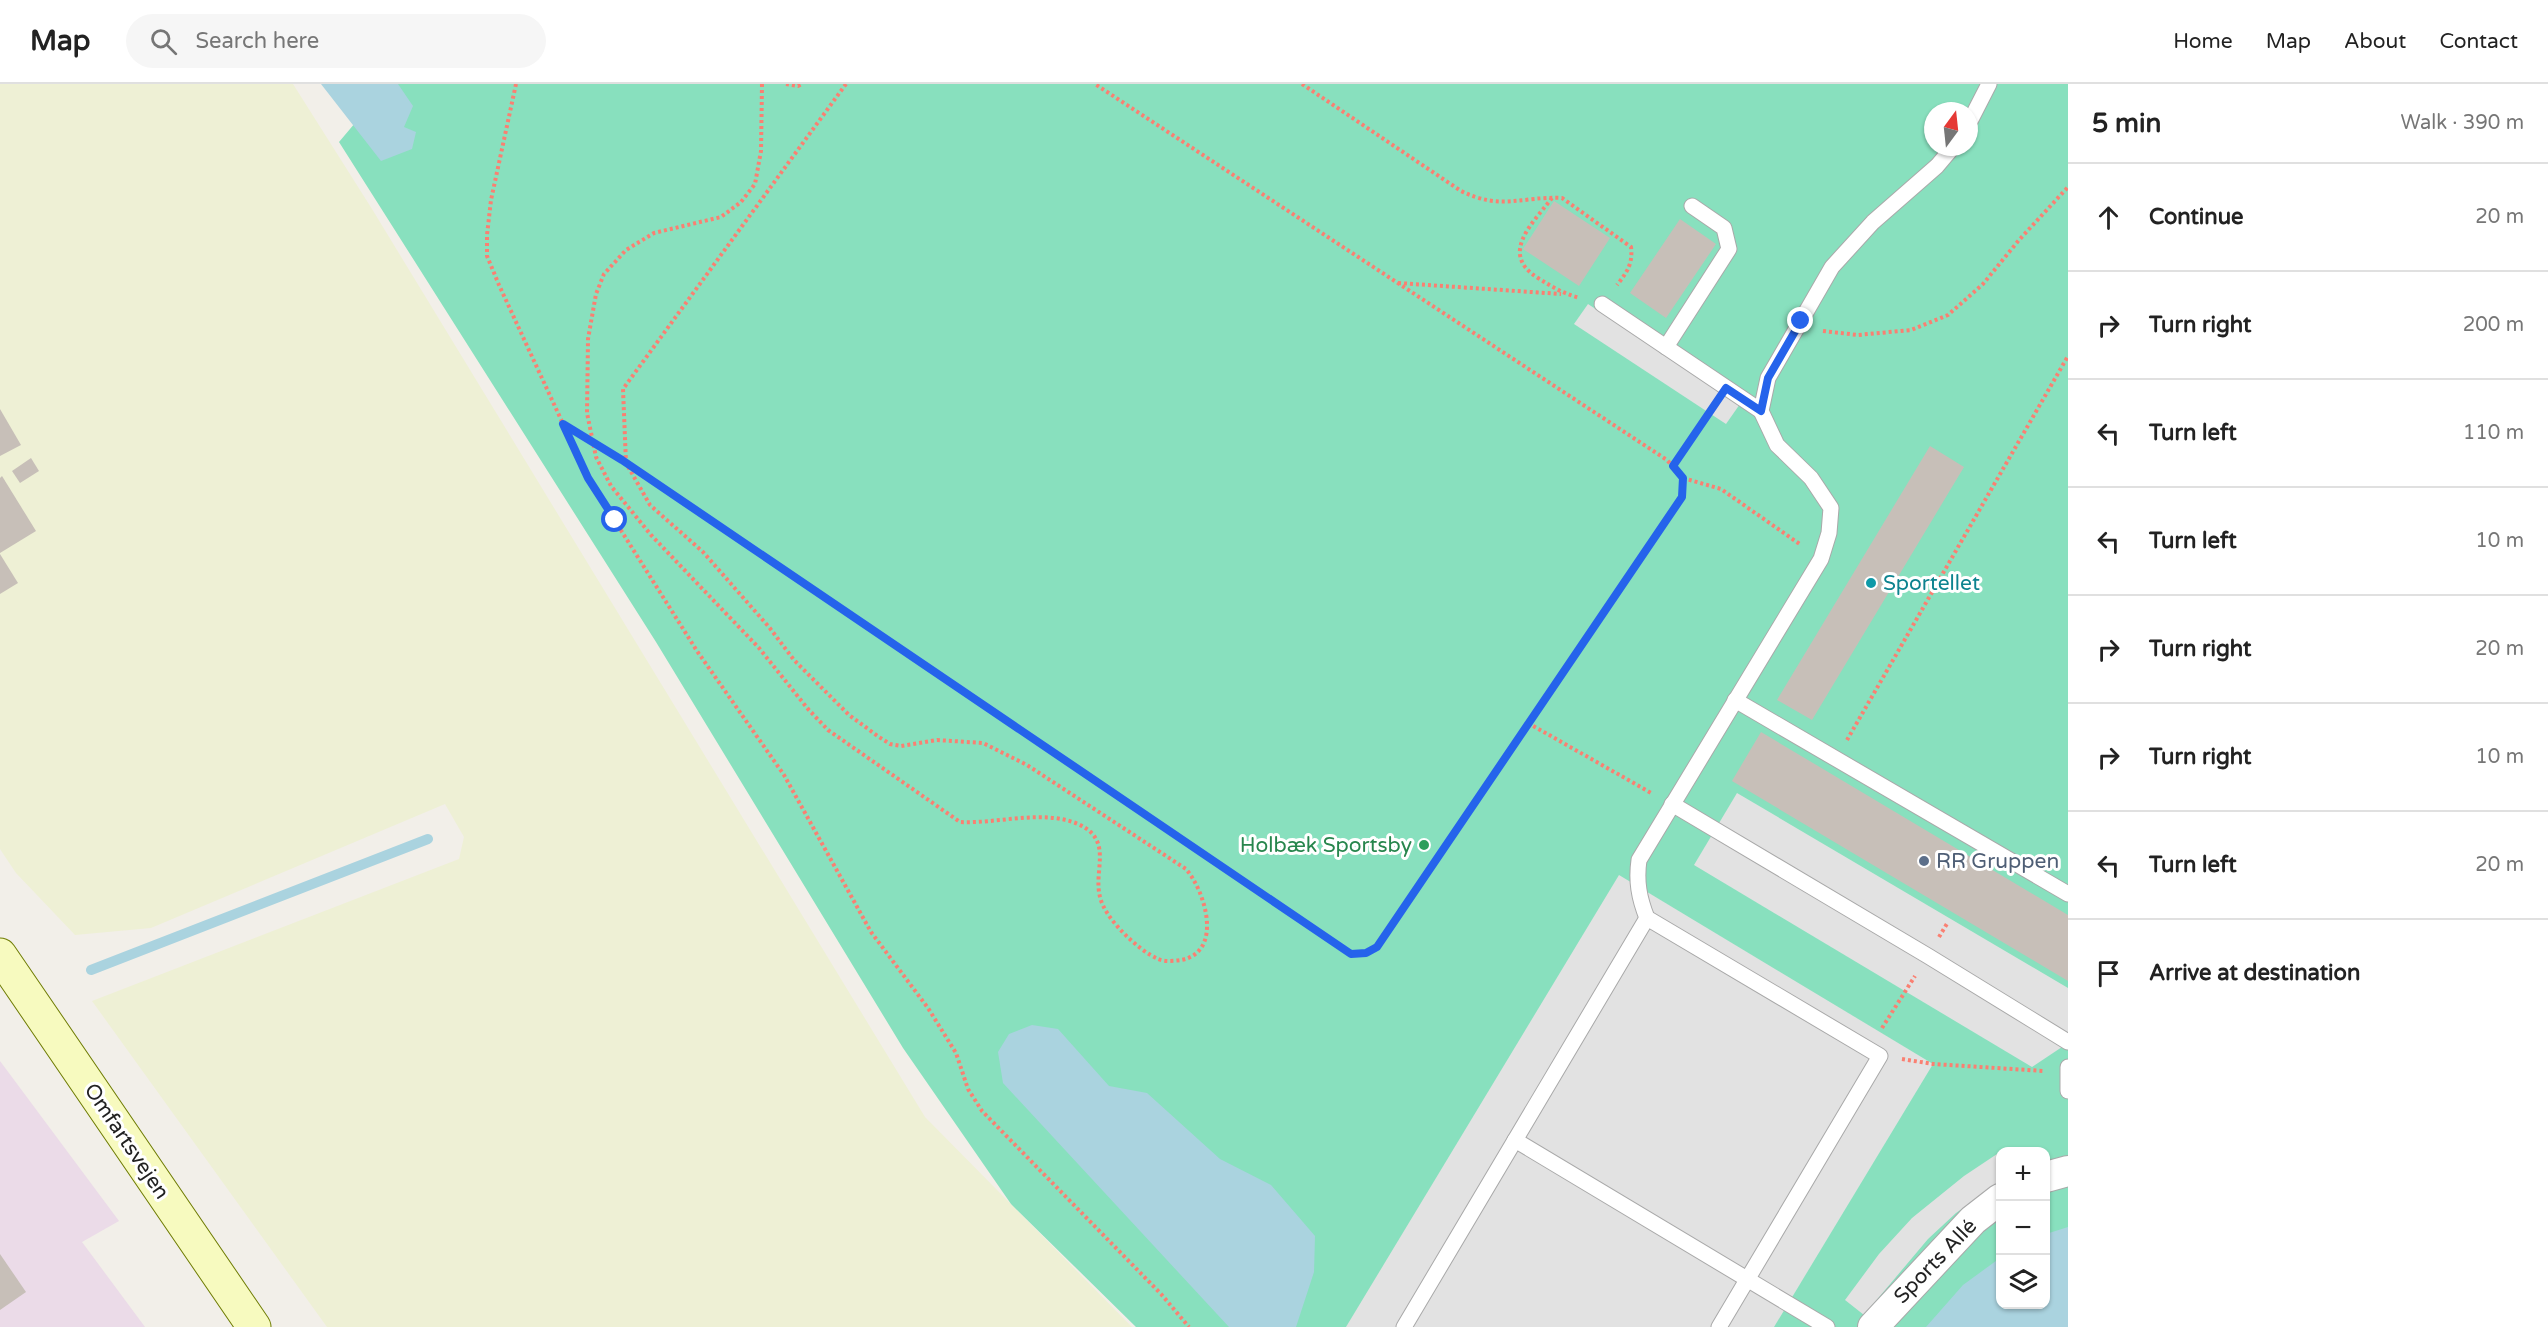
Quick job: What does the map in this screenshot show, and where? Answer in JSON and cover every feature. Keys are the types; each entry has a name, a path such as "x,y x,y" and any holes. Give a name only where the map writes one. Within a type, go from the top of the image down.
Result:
{"main road":[{"name":"Omfartsvejen","path":"0,955 245,1324"}],"street":[{"path":"2050,1176 2068,1171"},
{"name":"Sports Allé","path":"1873,1327 1972,1220 1998,1201"}],"lane":[{"path":"1978,105 1989,84"},
{"path":"1761,411 1768,378 1832,267 1873,222 1945,156"},
{"path":"1666,347 1729,249 1724,228 1692,206"},
{"path":"1602,304 1761,411 1777,445 1812,478 1830,508 1829,533 1821,559 1639,860 1636,879 1647,918 1875,1053 1748,1280 1719,1327"},
{"path":"1735,700 2068,894"},
{"path":"1672,804 2068,1042"},
{"path":"1404,1327 1647,918"},
{"path":"2067,1069 2068,1091"},
{"path":"1515,1140 1827,1327"}],"path":[{"path":"516,84 491,200 488,256 588,478 697,651 784,775 871,932 928,1008 956,1053 968,1089 982,1111 1161,1294 1189,1327"},
{"path":"762,84 761,151 755,184 741,202 721,217 654,233 626,250 604,274 596,294 588,339 587,413 596,457 611,486 651,535 759,648 828,730 960,822 983,823 1036,818 1063,820 1080,825 1094,837 1101,849 1100,898 1110,919 1130,939 1159,960 1174,961 1189,958 1199,950 1205,939 1208,923 1202,893 1186,869 1027,765 983,743 937,740 901,746 890,744 879,737 849,715 794,660 769,627 703,552 650,505 626,463 623,389 846,84"},
{"path":"786,84 798,86 802,84"},
{"path":"1095,84 1657,453 1683,478 1722,489 1821,559"},
{"path":"1302,84 1452,185 1479,200 1502,203 1562,198 1631,247 1632,257 1629,269 1602,304 1563,294 1397,283"},
{"path":"1801,321 1814,328 1858,335 1911,330 1948,315 1983,284 2034,223 2068,187"},
{"path":"1552,198 1522,239 1519,252 1525,270 1563,294"},
{"path":"1836,758 2068,356"},
{"path":"1673,466 1726,388"},
{"path":"563,424 626,463 1351,954 1366,953 1377,947 1682,497 1683,478"},
{"path":"1528,723 1672,804"},
{"path":"1928,956 1875,1053 1933,1064 2067,1069"}],"shaded area":[{"path":"1588,304 1740,404 1726,424 1574,324"},
{"path":"1737,793 2068,988 2068,1043 2032,1067 1694,865"},
{"path":"1619,875 1933,1064 1774,1327 1346,1327"},
{"path":"0,1061 119,1221 82,1242 145,1327 0,1327"},
{"path":"1996,1155 1996,1185 1956,1213 1928,1239 1864,1315 1845,1300 1879,1254 1912,1218 1964,1176"}],"green space":[{"path":"0,84 293,84 372,209 925,1117 1132,1327 327,1327 92,1001 459,859 464,837 445,804 151,928 75,935 16,873 0,849"},
{"name":"Holbæk Sportsby","path":"388,84 2068,84 2068,1327 1136,1327 1011,1204 903,1048 656,642 339,142"}],"water":[{"path":"321,84 398,84 413,106 404,127 416,132 412,149 381,161"},
{"path":"1032,1025 1058,1029 1109,1086 1147,1093 1220,1159 1271,1185 1315,1236 1314,1272 1296,1327 1229,1327 1003,1083 998,1052 1009,1034"},
{"path":"2068,1227 2068,1327 1926,1327 1963,1285 1996,1261 1996,1309 2050,1309 2050,1233"}],"building":[{"path":"1554,201 1610,238 1579,286 1523,249"},
{"path":"1680,219 1716,244 1666,318 1630,293"},
{"path":"0,409 21,445 0,456"},
{"name":"Sportellet","path":"1930,446 1964,467 1812,720 1777,700"},
{"path":"31,458 39,471 20,483 12,471"},
{"path":"2,476 36,531 0,553 0,478"},
{"path":"0,554 18,583 0,594"},
{"path":"1761,732 2068,915 2068,981 1732,781"},
{"path":"0,1254 26,1292 0,1310"}],"waterway":[{"path":"91,970 428,839"}],"place":[{"name":"Sportellet","path":"1871,583"},
{"name":"Holbæk Sportsby","path":"1424,845"},
{"name":"RR Gruppen","path":"1924,861"}],"route":[{"path":"615,520 588,478 563,424 622,460 1351,954 1366,953 1377,947 1682,497 1683,478 1673,466 1726,388 1761,411 1768,378 1801,321"}]}
